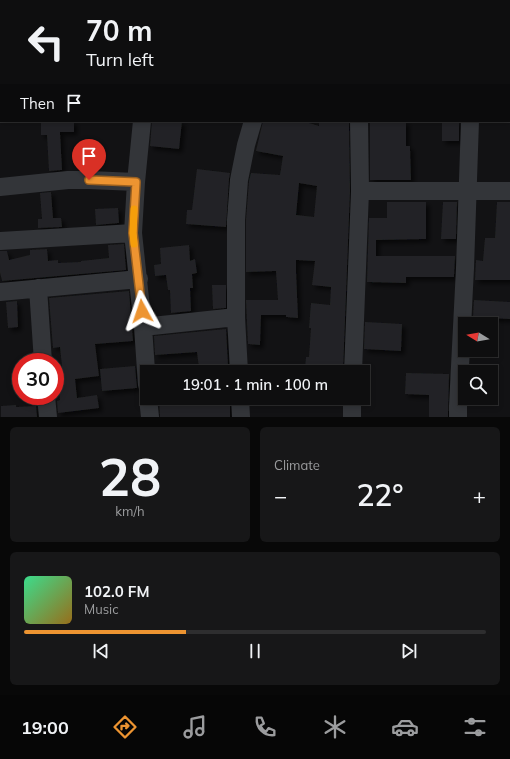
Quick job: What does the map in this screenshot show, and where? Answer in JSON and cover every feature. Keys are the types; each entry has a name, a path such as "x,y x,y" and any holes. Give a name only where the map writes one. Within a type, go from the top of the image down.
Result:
{"street":[{"path":"142,122 133,233 139,279 146,365"},
{"path":"239,365 236,317 236,220 239,187 246,145 253,122"},
{"path":"353,365 360,191 359,122"},
{"path":"458,417 470,122"},
{"path":"0,187 68,180 136,182"},
{"path":"360,191 510,191"},
{"path":"0,241 133,233"},
{"path":"0,292 139,279"},
{"path":"38,288 42,353"},
{"path":"143,327 236,317"},
{"path":"47,405 48,417"},
{"path":"149,405 150,417"},
{"path":"241,405 242,417"},
{"path":"352,405 352,417"}],"building":[{"path":"41,122 74,122 74,132 60,132 62,170 49,171 47,135 41,135"},
{"path":"152,122 182,122 179,149 150,146"},
{"path":"263,122 305,122 319,126 319,122 349,122 350,191 343,365 305,365 306,357 309,357 311,303 330,305 331,287 312,285 315,261 296,260 298,318 286,317 286,315 261,315 260,345 248,344 246,300 278,300 276,271 246,272 246,220 249,181 251,173 280,175 283,156 256,151","holes":["299,183 317,186 314,217 296,215"]},
{"path":"370,122 406,122 406,146 410,146 411,180 370,180"},
{"path":"442,122 459,122 459,141 442,141"},
{"path":"197,169 230,173 226,227 186,224 187,210 192,210"},
{"path":"51,192 53,218 61,218 62,227 38,228 38,219 42,219 40,193"},
{"path":"387,202 426,202 426,239 376,240 376,256 455,256 454,277 406,277 406,283 367,282 369,218 387,218"},
{"path":"443,202 457,202 456,239 441,239"},
{"path":"497,202 510,202 510,280 475,280 476,260 483,261 485,238 495,238"},
{"path":"118,208 119,223 96,225 95,209"},
{"path":"124,244 126,270 2,281 0,272 0,251 7,251 9,260 30,255 30,250 47,249 48,261 58,260 58,263 81,262 109,258 108,245"},
{"path":"189,245 190,261 195,259 197,273 192,274 193,288 190,288 191,311 171,313 170,290 168,290 166,275 155,276 154,265 161,264 160,248"},
{"path":"212,285 226,285 226,308 213,309"},
{"path":"129,291 133,341 95,344 99,376 75,379 77,398 97,395 99,408 58,413 57,405 64,405 64,353 61,353 60,347 53,348 49,298"},
{"path":"474,300 510,302 510,319 498,318 498,317 473,317"},
{"path":"17,301 18,327 8,328 6,302"},
{"path":"365,322 402,324 401,351 364,349"},
{"path":"226,329 228,365 199,365 197,352 155,355 154,336"},
{"path":"135,366 137,388 102,391 100,369"},
{"path":"406,373 449,374 448,417 429,417 429,395 405,394"},
{"path":"159,405 230,405 230,417 160,417"},
{"path":"1,406 36,406 37,417 1,417"}],"slow traffic":[{"path":"134,209 134,244"}],"route":[{"path":"89,180 136,182 133,233 142,311"}]}
